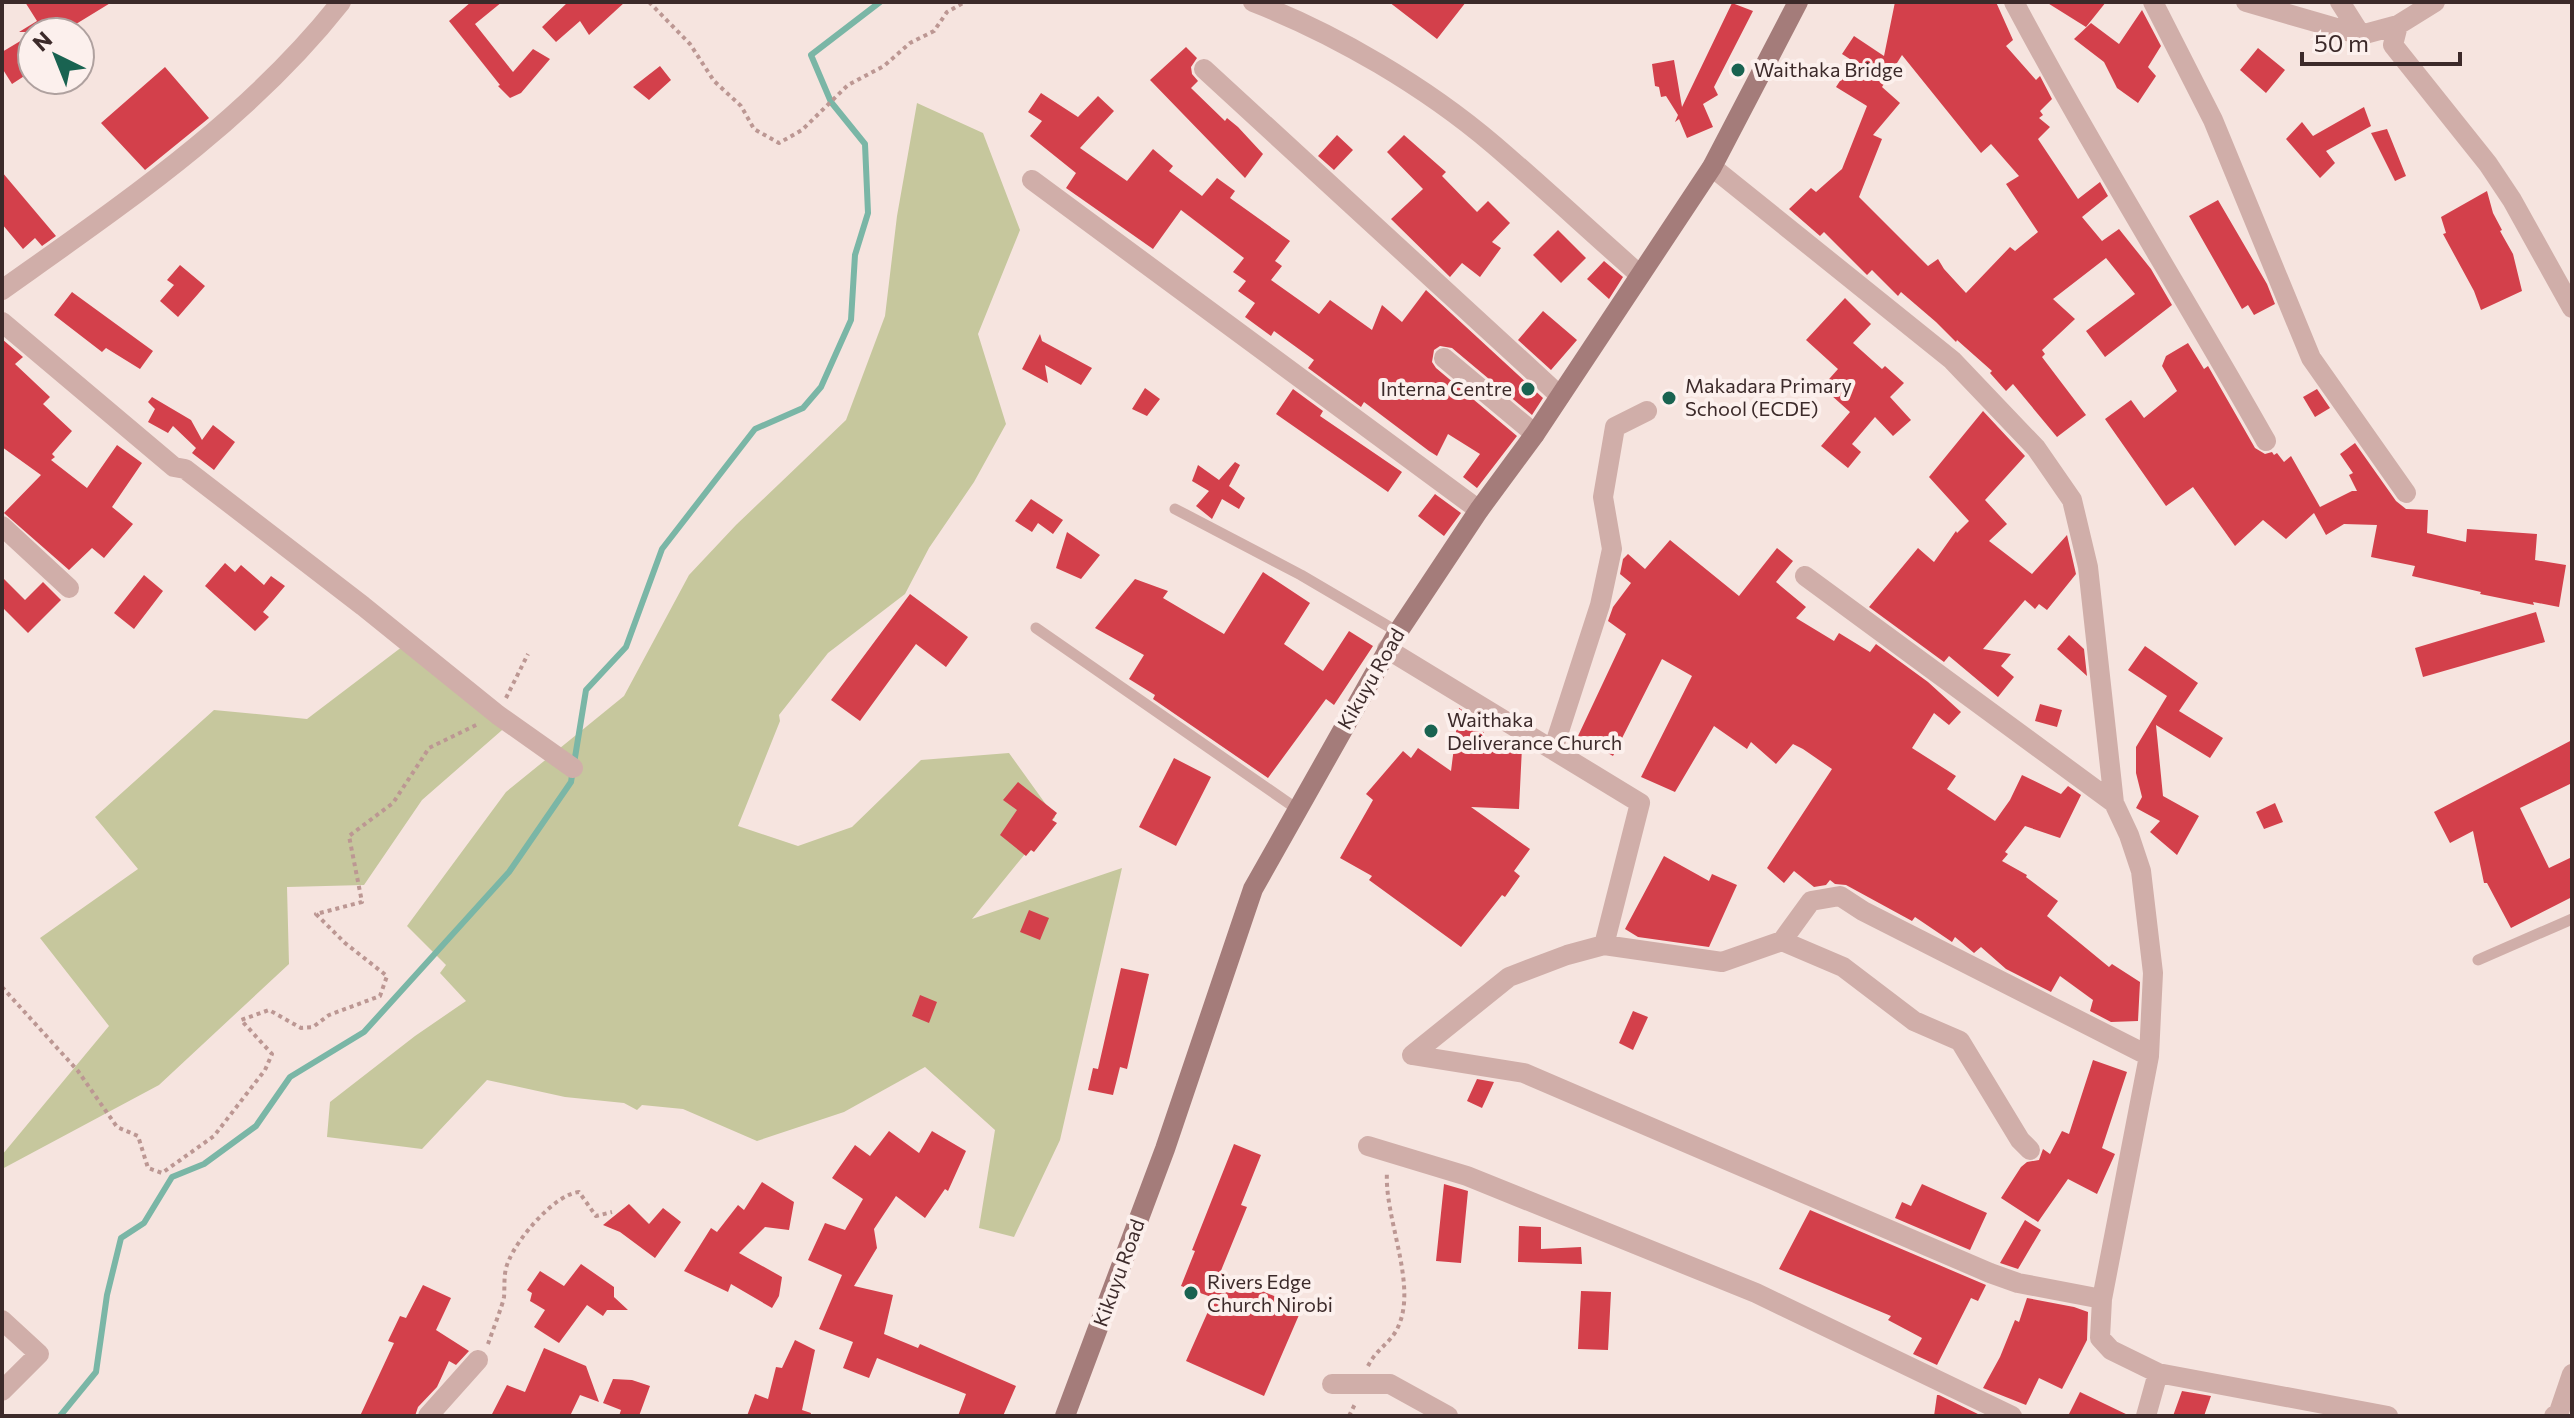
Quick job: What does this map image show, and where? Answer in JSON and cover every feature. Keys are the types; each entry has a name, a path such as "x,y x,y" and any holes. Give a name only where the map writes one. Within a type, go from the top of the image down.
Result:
{"main road":[{"name":"Kikuyu Road","path":"1065,1416 1165,1149 1253,889 1393,640 1479,510 1535,434 1712,167 1791,6"}],"street":[{"path":"2,290 123,204 269,84 341,2"},
{"path":"1253,2 1354,49 1418,90 1492,143 1640,275"},
{"path":"2014,2 2266,441"},
{"path":"2153,2 2213,120 2311,358 2406,493"},
{"path":"2246,2 2361,35 2398,25 2435,2"},
{"path":"2340,2 2361,35"},
{"path":"2398,25 2393,45 2488,164 2512,200 2572,308"},
{"path":"1204,69 1560,396"},
{"path":"1712,167 1952,360 2036,448 2072,500 2088,567 2114,803 2141,871 2153,973 2149,1056 2102,1299 2100,1338 2111,1350 2158,1373 2388,1416"},
{"path":"1032,180 1479,510"},
{"path":"2,322 174,467 185,469 498,715 573,768"},
{"path":"1444,358 1535,434"},
{"path":"1553,750 1600,605 1612,549 1603,497 1615,427 1647,411"},
{"path":"2,526 69,588"},
{"path":"1805,576 2114,803"},
{"path":"1393,640 1553,750 1640,803 1604,945"},
{"path":"2102,1299 2018,1283 1990,1273 1524,1073 1412,1055 1509,977 1567,955 1604,945 1722,962 1782,941 1811,901 1840,896 1863,911 2149,1056"},
{"path":"1782,941 1843,967 1914,1021 1960,1041 2020,1140 2030,1150"},
{"path":"1368,1146 1467,1176 1756,1293 2012,1416"},
{"path":"2,1320 39,1354 2,1391"},
{"path":"428,1416 478,1360"},
{"path":"2146,1416 2158,1373"},
{"path":"2554,1416 2559,1412 2572,1374"},
{"path":"1332,1384 1390,1384 1448,1416"}],"lane":[{"path":"1175,509 1301,575 1393,640"},
{"path":"1036,628 1297,809"},
{"path":"2478,960 2572,919"}],"path":[{"path":"649,2 690,44 714,81 741,106 754,129 779,143 802,130 848,85 884,66 910,43 934,31 947,12 965,2"},
{"path":"2,987 78,1071 117,1127 138,1136 148,1168 162,1173 214,1136 265,1070 272,1054 241,1020 269,1010 301,1028 313,1027 329,1015 380,996 387,976 345,943 316,914 362,902 349,836 393,803 429,748 498,715 528,654"},
{"path":"1365,1372 1378,1348 1387,1343 1399,1326 1402,1312 1403,1270 1387,1196 1390,1153"},
{"path":"478,1360 488,1343 504,1298 507,1262 541,1215 571,1193 579,1192 596,1216 612,1212"},
{"path":"1349,1416 1357,1400"}],"green space":[{"path":"917,103 983,133 1020,230 978,334 1006,424 974,482 929,548 905,594 828,653 779,715 780,721 738,826 798,846 852,827 921,760 1009,753 1055,817 972,919 1122,868 1060,1140 1014,1237 979,1228 995,1130 925,1067 844,1112 757,1141 683,1109 642,1105 637,1110 624,1103 565,1097 487,1080 422,1149 327,1137 330,1102 466,1001 440,973 446,965 407,926 506,792 624,696 689,575 736,525 846,420 885,316 897,216"},
{"path":"415,637 509,724 422,800 364,885 287,887 289,964 159,1085 2,1169 2,1155 109,1026 40,938 138,869 95,817 214,710 307,719"}],"building":[{"path":"25,2 112,2 89,16 34,16"},
{"path":"471,2 502,2 475,24 513,72 533,49 550,59 521,93 510,98 498,86 449,21"},
{"path":"568,2 625,2 589,35 580,21 556,42 542,27"},
{"path":"1389,2 1466,2 1437,39"},
{"path":"1895,2 1996,2 2013,40 2006,46 2036,80 2040,76 2052,99 2040,111 2043,115 2039,118 2050,127 2038,139 2078,199 2100,182 2108,196 2082,217 2102,241 2119,229 2151,269 2172,305 2105,357 2086,331 2135,294 2106,258 2053,299 2075,319 2042,350 2045,354 2042,357 2086,415 2057,437 2013,384 2006,391 1990,373 1992,371 1901,292 1898,296 1872,270 1867,275 1824,232 1820,236 1789,209 1811,188 1816,192 1842,169 1867,106 1836,87 1853,61 1842,54 1854,36 1884,56","holes":["1902,55 1981,153 1991,144 2019,176 2006,184 2038,232 2015,251 2010,247 1966,293 1938,259 1928,266 1859,197 1882,139 1873,135 1900,103 1882,87"]},
{"path":"2046,2 2106,2 2086,27"},
{"path":"1732,3 1753,11 1714,87 1718,95 1703,104 1713,127 1687,138 1679,119 1675,122 1678,115 1666,96 1661,97 1659,87 1655,86 1652,64 1674,60 1682,107"},
{"path":"2142,10 2161,46 2148,67 2156,76 2138,103 2117,88 2104,62 2074,39 2091,23 2119,44"},
{"path":"16,44 16,81 12,84 2,68 2,52"},
{"path":"1186,47 1197,58 1191,67 1198,81 1191,88 1225,121 1227,118 1238,127 1263,154 1245,178 1150,80"},
{"path":"2258,48 2285,70 2266,93 2240,70"},
{"path":"660,66 671,80 649,100 633,87"},
{"path":"165,67 209,118 145,170 101,123"},
{"path":"1041,93 1078,117 1098,96 1114,111 1080,148 1127,181 1153,149 1173,166 1169,171 1202,196 1217,178 1235,191 1230,198 1290,241 1275,261 1282,266 1271,280 1319,314 1330,300 1372,330 1382,305 1402,322 1426,290 1543,398 1532,415 1452,348 1440,346 1434,350 1432,362 1436,368 1517,436 1477,488 1463,477 1480,454 1448,434 1437,456 1364,402 1361,407 1308,368 1314,360 1274,331 1271,336 1245,317 1255,303 1238,291 1246,281 1233,272 1244,258 1181,210 1153,249 1066,188 1076,173 1030,136 1042,121 1028,112"},
{"path":"2364,107 2371,126 2326,151 2335,163 2320,178 2286,139 2302,122 2313,136"},
{"path":"2387,129 2406,176 2395,181 2371,133"},
{"path":"1337,135 1353,150 1334,170 1318,156"},
{"path":"1404,135 1446,172 1442,176 1477,212 1488,201 1510,223 1492,242 1501,248 1480,277 1462,263 1450,277 1391,219 1423,189 1387,152"},
{"path":"2,172 56,236 42,246 35,238 23,249 2,224"},
{"path":"2487,191 2500,231 2513,254 2522,291 2481,310 2443,234 2446,233 2441,217"},
{"path":"2218,200 2267,284 2275,304 2254,315 2248,305 2242,309 2189,216"},
{"path":"1558,230 1586,258 1561,283 1533,255"},
{"path":"1604,261 1623,277 1609,299 1587,279"},
{"path":"180,265 205,286 178,317 160,301 174,285 167,280"},
{"path":"72,292 153,351 140,369 106,348 102,352 54,315"},
{"path":"1845,298 1871,324 1853,343 1882,369 1885,366 1904,383 1890,397 1911,420 1893,436 1875,417 1852,444 1861,452 1848,468 1821,446 1850,412 1822,387 1838,369 1806,340"},
{"path":"1543,311 1577,340 1551,370 1518,340"},
{"path":"1040,334 1042,341 1092,368 1081,385 1045,365 1048,383 1022,369"},
{"path":"2,339 23,357 15,364 50,397 43,404 72,431 52,454 55,457 51,460 87,488 117,445 142,463 112,507 133,524 104,558 92,548 69,570 4,513 41,475 2,447"},
{"path":"2188,343 2204,369 2208,366 2255,448 2265,454 2277,453 2284,462 2291,456 2320,507 2357,491 2349,475 2353,473 2340,454 2355,443 2396,501 2406,509 2428,510 2427,533 2466,542 2467,529 2537,534 2535,560 2566,565 2559,607 2480,594 2412,576 2415,566 2371,557 2377,525 2344,524 2326,535 2314,513 2286,539 2263,520 2235,546 2193,487 2166,506 2105,419 2131,400 2144,418 2177,391 2162,366 2166,356"},
{"path":"1145,388 1160,399 1147,416 1132,409"},
{"path":"1293,389 1323,411 1320,416 1402,472 1388,492 1276,414"},
{"path":"2317,389 2330,408 2315,417 2303,397"},
{"path":"152,397 191,420 202,440 213,425 235,442 214,470 192,453 196,448 173,426 168,433 148,422 155,409 148,402"},
{"path":"1983,411 2025,456 1985,500 2007,524 1989,541 2032,574 2067,535 2076,574 2047,610 2039,604 2035,609 2025,600 1983,649 2011,654 2001,666 2014,677 1998,697 1949,656 1944,662 1869,607 1918,548 1934,562 1956,531 1969,521 1929,477"},
{"path":"1235,462 1240,465 1229,486 1245,498 1239,509 1222,499 1212,519 1196,506 1209,491 1192,481 1198,465 1219,480"},
{"path":"1435,494 1461,513 1444,536 1418,516"},
{"path":"1031,499 1063,520 1053,534 1038,523 1032,532 1015,521"},
{"path":"1067,532 1100,555 1081,579 1056,568"},
{"path":"1670,540 1739,596 1777,548 1793,561 1776,582 1806,607 1796,618 1834,641 1839,633 1870,652 1876,644 1928,682 1961,712 1949,725 1934,713 1912,748 1956,776 1947,789 1995,821 2022,775 2061,794 2068,786 2081,795 2060,838 2025,826 2005,852 2008,854 2002,861 2027,875 2058,901 2047,916 2109,967 2112,964 2140,982 2138,1021 2111,1022 2090,1011 2093,1000 2060,976 2051,992 2006,969 1981,947 1974,953 1955,937 1952,942 1915,917 1912,921 1846,885 1830,880 1826,885 1814,887 1794,871 1784,883 1767,868 1832,769 1793,744 1776,764 1751,742 1747,749 1714,726 1675,792 1641,777 1692,676 1662,659 1613,756 1578,736 1626,634 1608,621 1613,607 1631,583 1620,574 1623,559 1628,554 1645,569"},
{"path":"225,563 235,572 241,565 264,585 271,576 285,586 263,612 269,617 255,631 205,586"},
{"path":"1263,572 1310,603 1284,644 1323,671 1349,631 1373,646 1334,705 1326,699 1268,778 1129,679 1144,655 1095,628 1135,579 1168,591 1163,598 1224,634"},
{"path":"144,575 163,591 134,629 114,613"},
{"path":"2,577 25,600 43,582 61,600 28,633 2,607"},
{"path":"910,594 968,637 946,667 916,644 860,721 831,700"},
{"path":"2536,612 2545,642 2423,677 2415,648"},
{"path":"2069,635 2084,649 2087,676 2057,649"},
{"path":"2145,646 2198,683 2179,711 2223,738 2210,758 2156,725 2163,796 2199,816 2177,855 2150,832 2160,821 2136,808 2142,797 2136,773 2136,747 2167,696 2128,670"},
{"path":"2040,704 2062,710 2057,727 2035,721"},
{"path":"1459,708 1480,721 1476,731 1484,732 1483,740 1514,742 1522,747 1519,809 1471,807 1530,849 1514,871 1520,876 1461,947 1369,880 1372,876 1340,858 1373,800 1366,794 1403,751 1411,758 1418,748 1451,771"},
{"path":"2572,740 2572,783 2520,808 2549,868 2572,857 2572,897 2511,928 2487,883 2484,883 2473,831 2450,843 2434,812"},
{"path":"1174,758 1211,777 1176,846 1139,827"},
{"path":"1018,782 1057,813 1052,820 1057,823 1034,852 1031,850 1026,856 1000,835 1017,810 1003,800"},
{"path":"2275,803 2283,822 2264,829 2256,812"},
{"path":"1664,856 1709,881 1712,874 1737,885 1709,947 1638,937 1625,929"},
{"path":"1029,910 1049,918 1040,940 1020,932"},
{"path":"1121,968 1149,974 1127,1069 1120,1067 1113,1095 1088,1090 1093,1068 1098,1069"},
{"path":"920,995 937,1002 929,1023 912,1016"},
{"path":"1633,1011 1648,1017 1633,1050 1619,1043"},
{"path":"2093,1060 2127,1072 2102,1148 2115,1154 2097,1194 2068,1179 2038,1222 2001,1198 2021,1167 2027,1162 2039,1160 2043,1149 2050,1154 2062,1131 2069,1134"},
{"path":"1477,1079 1494,1082 1482,1108 1467,1101"},
{"path":"889,1131 919,1153 932,1131 966,1151 948,1191 945,1189 925,1218 896,1196 874,1229 877,1248 854,1286 893,1295 884,1334 918,1348 920,1344 1016,1386 1003,1416 958,1416 966,1394 877,1358 869,1378 843,1368 853,1342 819,1329 842,1275 808,1260 825,1223 845,1230 863,1199 832,1178 855,1145 870,1156"},
{"path":"1234,1144 1261,1155 1241,1205 1247,1207 1220,1273 1302,1308 1264,1396 1186,1361 1214,1298 1181,1286"},
{"path":"762,1182 794,1202 789,1230 765,1227 739,1253 782,1277 779,1296 772,1308 731,1284 728,1292 684,1271 711,1228 717,1232 738,1205 744,1210"},
{"path":"1444,1184 1468,1191 1461,1263 1436,1261"},
{"path":"1922,1184 1987,1213 1970,1250 1895,1218 1902,1202 1911,1206"},
{"path":"629,1204 649,1224 663,1208 681,1222 655,1258 620,1232 603,1225"},
{"path":"1810,1210 1986,1285 1978,1301 1971,1298 1937,1365 1913,1354 1922,1338 1888,1320 1891,1316 1779,1269"},
{"path":"2025,1220 2041,1230 2018,1269 2000,1263"},
{"path":"1519,1226 1541,1227 1541,1249 1581,1247 1582,1264 1518,1262"},
{"path":"581,1264 614,1287 614,1297 628,1310 607,1310 603,1316 587,1305 559,1343 534,1327 545,1310 530,1301 532,1293 527,1290 540,1271 564,1286"},
{"path":"423,1285 451,1298 436,1330 469,1351 456,1365 449,1361 437,1387 418,1407 415,1416 360,1416 394,1343 388,1341 400,1316 406,1318"},
{"path":"1581,1291 1611,1292 1608,1350 1578,1349"},
{"path":"2027,1298 2088,1312 2087,1340 2062,1389 2039,1378 2026,1405 1983,1388 2015,1320 2019,1322"},
{"path":"795,1340 815,1350 802,1410 811,1413 810,1416 747,1416 755,1394 768,1399 776,1367 782,1368"},
{"path":"544,1348 586,1366 599,1402 580,1395 570,1416 491,1416 507,1385 525,1392"},
{"path":"613,1379 632,1380 650,1386 639,1416 619,1416 621,1410 603,1403"},
{"path":"2182,1391 2211,1396 2204,1416 2173,1416"},
{"path":"2080,1392 2130,1416 2068,1416"},
{"path":"1939,1395 1982,1416 1934,1416"}],"waterway":[{"path":"60,1416 96,1372 107,1295 121,1238 144,1223 172,1177 204,1164 256,1126 290,1077 364,1032 509,872 571,782 586,690 626,647 662,549 755,429 803,408 821,387 851,320 855,255 868,213 865,144 831,102 811,55 880,2"}],"place":[{"name":"Waithaka Bridge","path":"1738,70"},
{"name":"Interna Centre","path":"1528,389"},
{"name":"Makadara Primary School (ECDE)","path":"1669,398"},
{"name":"Waithaka Deliverance Church","path":"1431,731"},
{"name":"Rivers Edge Church Nirobi","path":"1191,1293"}]}
